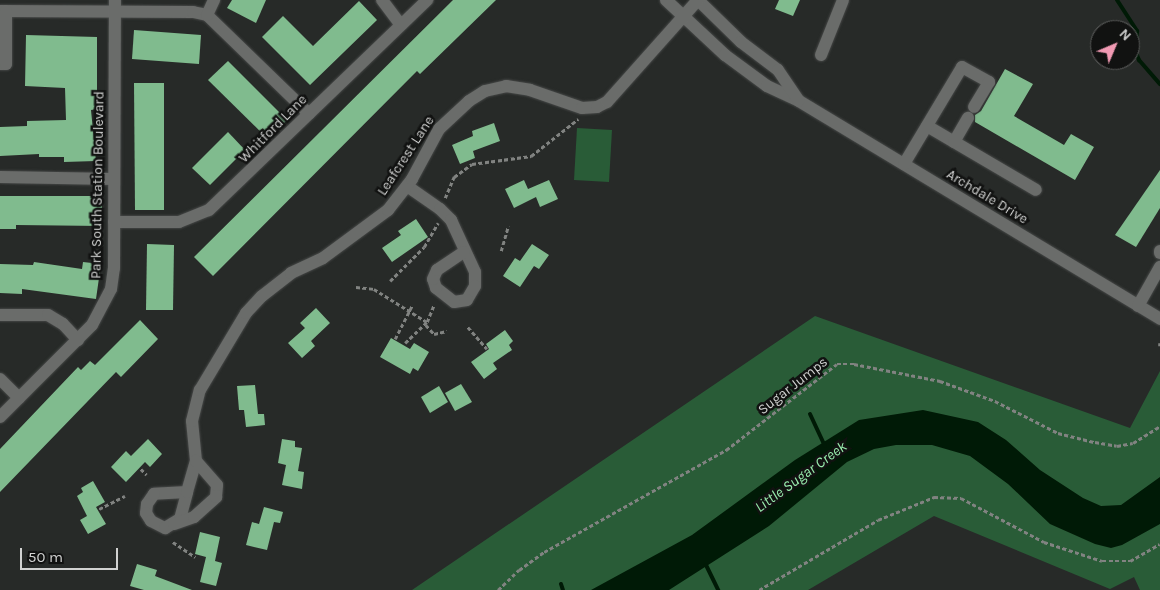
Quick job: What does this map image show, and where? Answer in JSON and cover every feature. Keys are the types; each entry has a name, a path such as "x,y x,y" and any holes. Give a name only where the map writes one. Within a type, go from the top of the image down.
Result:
{"street":[{"path":"207,15 214,0"},
{"path":"382,0 401,25"},
{"name":"Whitford Lane","path":"114,222 178,222 209,210 426,0"},
{"name":"Archdale Drive","path":"666,0 681,16 767,86 799,101 1160,319"},
{"name":"Archdale Drive","path":"698,0 741,42 778,70 799,101"},
{"name":"Leafcrest Lane","path":"196,460 192,437 195,404 211,368 246,313 262,296 291,273 323,258 373,223 407,186 439,129 469,101 485,91 506,86 530,90 582,108 598,107 606,102 681,16 698,0"},
{"path":"821,55 843,0"},
{"path":"0,64 6,64 3,38 3,11 115,6 207,15 309,114"},
{"name":"Park South Station Boulevard","path":"0,417 92,325 112,289 115,6"},
{"path":"904,164 962,67 989,82 954,142"},
{"path":"927,126 1036,190"},
{"path":"0,177 114,179"},
{"path":"407,186 447,217 464,252"},
{"path":"1138,306 1160,267"},
{"path":"0,315 48,315 63,324 78,340"},
{"path":"0,379 19,398"},
{"path":"174,524 180,519 196,460"},
{"path":"187,492 154,494 147,504 146,513 151,521 164,528 194,517 216,497 217,485 196,460"}],"path":[{"path":"444,202 454,177 466,168 480,162 531,156 581,114"},
{"path":"390,280 424,247 439,219"},
{"path":"501,251 508,226"},
{"path":"356,287 374,289 409,311 426,324 434,334 447,331"},
{"path":"405,343 426,324 434,304"},
{"path":"395,339 412,306"},
{"path":"468,327 487,349"},
{"name":"Sugar Jumps","path":"498,590 519,570 544,552 726,450 838,364 854,364 940,380 995,401 1058,433 1095,442 1117,446 1133,444 1160,426"},
{"path":"140,469 147,475"},
{"path":"99,508 125,496"},
{"path":"759,590 901,509 934,496 961,498 1044,542 1102,561 1130,561 1160,544"},
{"path":"173,542 195,557"}],"green space":[{"path":"577,128 612,130 609,182 574,180"},
{"path":"815,316 1130,428 1160,371 1160,590 1140,590 1134,577 1110,589 934,516 808,590 412,590"}],"water":[{"name":"Little Sugar Creek","path":"923,410 978,422 1006,440 1040,470 1083,498 1101,506 1121,505 1160,477 1160,524 1122,545 1111,548 1095,544 1050,524 1008,484 970,456 932,445 896,445 874,449 847,462 769,526 669,590 591,590 692,535 795,460 859,420"}],"building":[{"path":"232,0 266,0 256,23 227,8"},
{"path":"453,0 496,0 420,74 417,71 213,276 194,257"},
{"path":"779,0 800,0 793,16 775,9"},
{"path":"359,1 377,20 310,85 262,37 283,16 313,46"},
{"path":"134,30 201,35 199,64 132,59"},
{"path":"26,35 97,37 97,109 91,110 96,161 64,162 64,157 39,157 39,154 0,156 0,127 27,126 27,121 66,120 65,88 25,86"},
{"path":"228,61 287,120 268,139 208,80"},
{"path":"1005,69 1033,84 1014,116 1064,145 1071,134 1094,147 1075,180 975,122 975,115 981,111"},
{"path":"134,83 164,83 164,210 135,210"},
{"path":"494,123 500,141 473,151 475,158 460,164 452,145 473,136 472,131"},
{"path":"228,132 245,150 210,185 192,168"},
{"path":"1160,170 1160,208 1136,247 1115,235"},
{"path":"524,180 528,189 549,180 558,199 540,207 536,197 514,208 505,189"},
{"path":"0,196 102,196 102,226 16,225 16,229 0,229"},
{"path":"416,219 428,237 392,262 382,248 401,235 398,231"},
{"path":"147,244 174,245 173,310 146,310"},
{"path":"532,244 549,255 539,269 534,266 520,287 503,276 515,258 520,261"},
{"path":"34,262 82,269 83,262 101,264 96,299 22,289 22,294 0,293 0,264 33,265"},
{"path":"316,308 330,323 311,341 315,346 302,358 288,343 305,328 300,323"},
{"path":"140,320 158,339 121,377 116,372 0,492 0,449 78,367 81,370 90,361 95,365"},
{"path":"505,330 513,341 509,345 512,350 493,363 497,369 484,379 471,362 489,349 486,344"},
{"path":"391,338 410,349 414,343 429,352 418,371 413,368 410,374 380,357"},
{"path":"461,384 472,402 455,411 445,393"},
{"path":"255,385 258,414 264,414 265,425 246,427 244,410 239,410 237,386"},
{"path":"439,386 448,402 430,413 421,397"},
{"path":"148,439 162,454 150,467 145,462 126,482 111,467 126,451 131,456"},
{"path":"282,439 295,441 295,447 302,448 298,471 304,472 302,489 282,485 286,465 278,463"},
{"path":"93,481 105,502 96,507 106,524 88,534 80,520 87,516 77,496 83,492 81,488"},
{"path":"264,507 283,512 280,523 274,522 267,550 246,545 252,522 259,524"},
{"path":"200,532 220,537 215,561 222,563 216,586 200,582 206,557 195,554"},
{"path":"137,564 157,570 155,576 192,590 144,590 130,586"}],"waterway":[{"path":"1117,0 1137,31 1136,53 1139,60 1160,84"},
{"name":"Little Sugar Creek","path":"810,414 825,446"},
{"path":"706,565 718,590"},
{"path":"561,584 563,590"}]}
